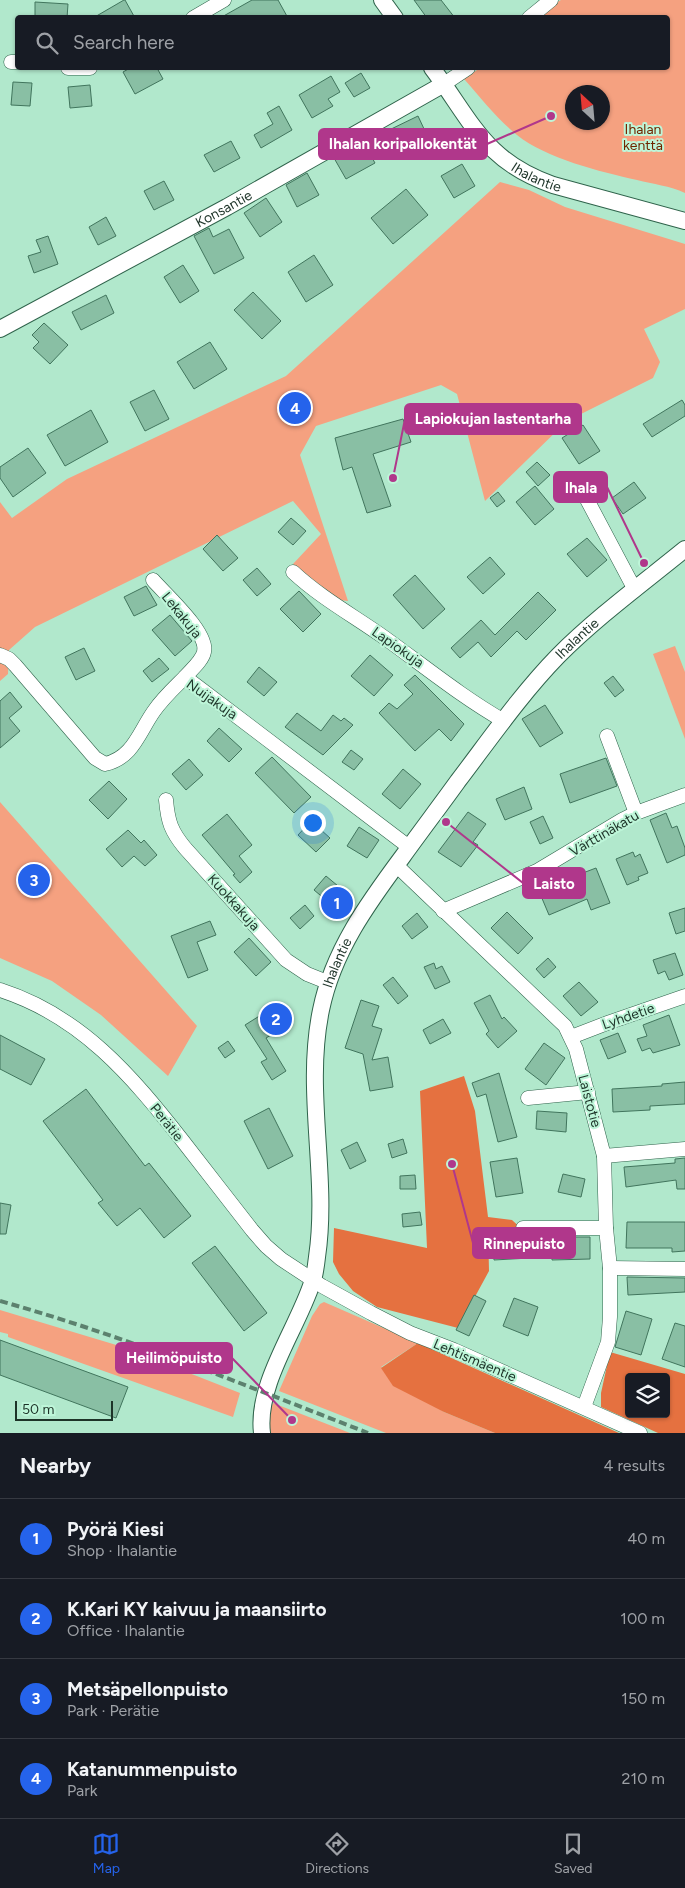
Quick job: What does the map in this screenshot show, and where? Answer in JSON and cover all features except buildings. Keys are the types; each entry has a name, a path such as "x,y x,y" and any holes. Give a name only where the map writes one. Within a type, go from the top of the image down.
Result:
{"street":[{"path":"198,15 224,0"},
{"path":"382,0 393,15"},
{"path":"533,15 551,0"},
{"name":"Ihalantie","path":"434,70 474,130 488,146 517,170 553,185 685,222"},
{"path":"444,84 465,70"},
{"name":"Konsantie","path":"0,329 227,207 444,84"},
{"path":"583,492 635,590"},
{"name":"Ihalantie","path":"262,1433 261,1413 265,1393 313,1281 320,1232 320,1200 315,1129 316,1049 320,1012 327,982 342,949 356,922 409,847 539,677 560,654 685,549"},
{"name":"Lapiokuja","path":"292,572 334,605 365,624 504,721"},
{"name":"Lekakuja","path":"153,580 197,629 204,643 204,651 201,658 185,677"},
{"name":"Nuijakuja","path":"0,655 15,665 95,758 105,764 112,762 128,751 138,740 153,712 185,677 409,847"},
{"path":"607,736 636,813"},
{"name":"Värttinäkatu","path":"443,911 537,871 636,813 685,795"},
{"name":"Kuokkakuja","path":"166,800 168,822 185,848 286,960 306,974 327,982"},
{"name":"Laistotie","path":"396,865 564,1026 571,1037 588,1092 604,1156 606,1228 610,1268 608,1342 584,1407"},
{"name":"Perätie","path":"0,990 34,1003 56,1015 94,1042 125,1072 146,1096 266,1246 313,1281"},
{"name":"Lyhdetie","path":"571,1037 685,996"},
{"path":"528,1098 588,1092"},
{"path":"604,1156 685,1149"},
{"path":"523,1228 606,1228"},
{"path":"610,1268 685,1269"},
{"name":"Lehtismäentie","path":"313,1281 410,1333 454,1350 640,1433"}],"green space":[{"name":"Ihalan kenttä","path":"561,0 685,0 685,193 591,168 542,151 510,129 464,79 477,70 670,70 670,15 538,15"},
{"path":"500,182 529,190 565,207 685,244 685,309 644,329 660,362 653,378 567,421 485,501 457,394 441,385 316,426 300,455 348,601 339,600 293,564 321,534 293,501 35,627 9,650 8,674 0,681 0,502 12,518 67,479 286,376"},
{"path":"675,646 685,672 685,739 653,654"},
{"path":"0,802 197,1026 168,1076 101,1015 52,981 0,958"},
{"path":"324,1302 418,1343 381,1367 444,1412 495,1433 386,1433 279,1391 312,1316 320,1304"},
{"path":"0,1310 123,1347 240,1393 233,1417 8,1337 8,1334 0,1332"},
{"path":"273,1403 350,1433 269,1433 268,1415"}],"shaded area":[{"path":"464,1076 475,1111 488,1217 512,1220 524,1231 488,1229 489,1271 458,1328 377,1307 353,1291 339,1274 333,1262 334,1228 427,1248 420,1091"},
{"path":"418,1343 619,1433 495,1433 444,1412 393,1386 381,1368"},
{"path":"610,1352 685,1374 685,1433 658,1433 625,1418 670,1418 670,1373 625,1373 625,1418 601,1407 601,1393"}],"railway":[{"path":"0,1301 139,1346 368,1433"}],"place":[{"name":"Ihalan koripallokentät","path":"551,116"},
{"name":"Katanummenpuisto","path":"295,408"},
{"name":"Lapiokujan lastentarha","path":"393,478"},
{"name":"Ihala","path":"644,563"},
{"name":"Laisto","path":"446,822"},
{"name":"Metsäpellonpuisto","path":"34,880"},
{"name":"Pyörä Kiesi","path":"337,903"},
{"name":"K.Kari KY kaivuu ja maansiirto","path":"276,1019"},
{"name":"Rinnepuisto","path":"452,1164"},
{"name":"Heilimöpuisto","path":"292,1420"}]}
